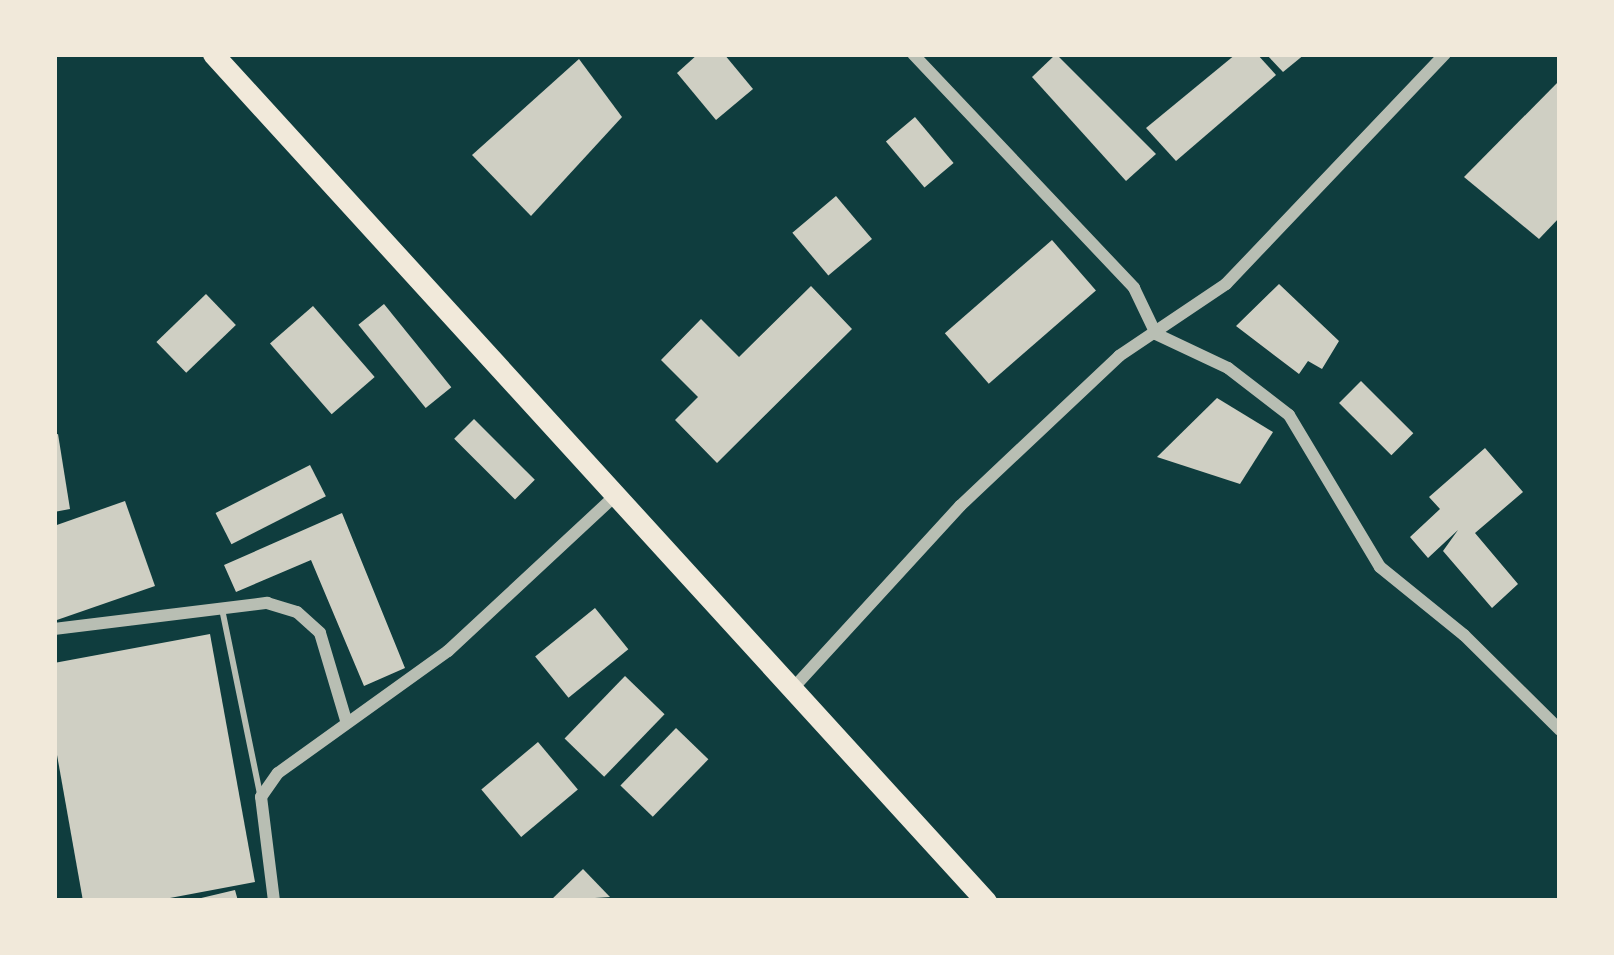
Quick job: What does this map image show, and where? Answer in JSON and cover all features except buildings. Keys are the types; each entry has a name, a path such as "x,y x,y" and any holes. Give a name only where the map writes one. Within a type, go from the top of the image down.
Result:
{"highway":[{"path":"213,54 614,497 796,685 986,901"}],"street":[{"path":"913,54 1134,288 1156,334 1228,368 1288,415 1380,567 1464,635 1560,730"},
{"path":"796,685 960,506 1119,356 1226,284 1445,54"},
{"path":"274,901 261,797 278,773 448,651 614,497"},
{"path":"54,629 267,603 297,612 320,633 346,720"}],"lane":[{"path":"222,609 261,797"}]}
